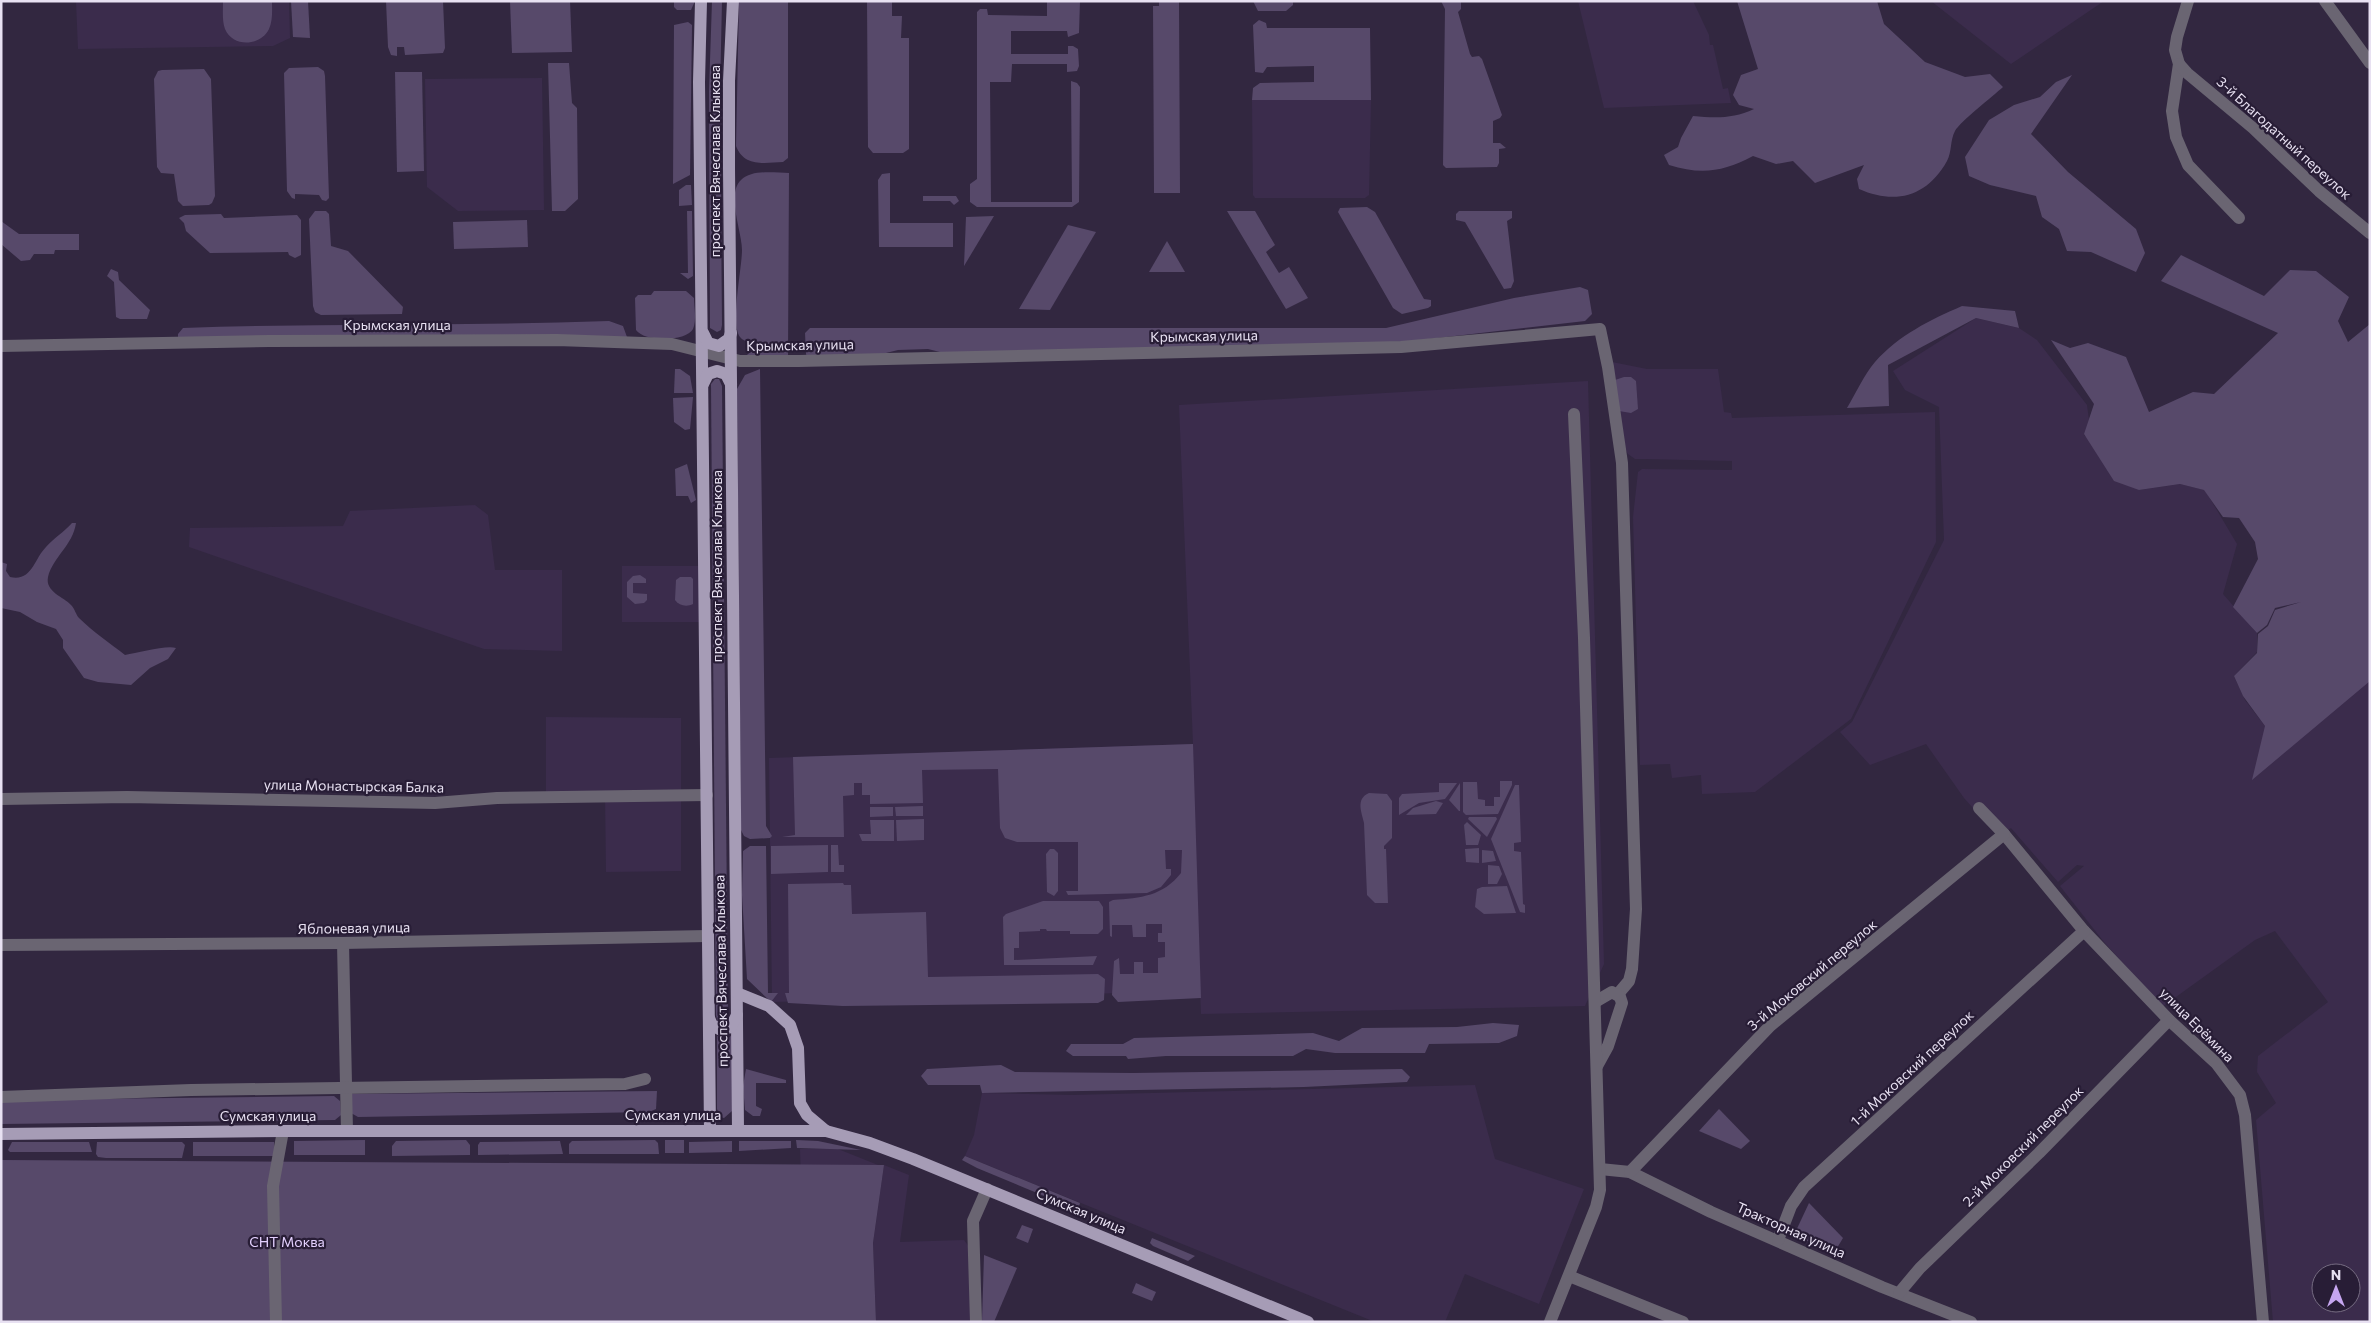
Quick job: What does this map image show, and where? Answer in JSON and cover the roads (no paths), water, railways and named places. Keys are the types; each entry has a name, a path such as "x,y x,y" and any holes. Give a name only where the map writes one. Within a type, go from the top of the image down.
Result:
{"main road":[{"name":"проспект Вячеслава Клыкова","path":"701,1 699,82 710,1130"},
{"name":"проспект Вячеслава Клыкова","path":"733,1 729,81 730,333 738,1130"},
{"path":"703,332 708,343 719,346 729,339 730,333"},
{"path":"703,385 708,374 717,370 726,374 731,384"},
{"path":"737,993 770,1006 790,1025 798,1048 800,1103 807,1115 826,1131"},
{"path":"709,1018 712,1025 721,1030 731,1027 737,1015"},
{"name":"Сумская улица","path":"1,1134 283,1131 826,1131 870,1142 1308,1322"}],"street":[{"path":"2188,1 2176,37 2175,50 2179,64 2172,122 2180,150 2188,165 2238,218"},
{"path":"2326,1 2370,64"},
{"name":"3-й Благодатный переулок","path":"2179,64 2187,73 2253,128 2319,191 2370,233"},
{"name":"Крымская улица","path":"1,346 278,340 557,340 672,344 731,359 799,361 1372,348 1600,329 1608,367 1622,463 1636,909 1632,969 1628,981 1618,994"},
{"path":"1550,1322 1596,1207 1600,1190 1584,647 1574,414"},
{"name":"улица Монастырская Балка","path":"1,799 126,797 435,803 497,798 707,795"},
{"name":"улица Ерёмина","path":"1979,808 2004,834 2084,931 2169,1020 2216,1063 2233,1084 2243,1104 2263,1322"},
{"name":"3-й Моковский переулок","path":"1630,1172 1640,1159 1680,1121 1770,1026 2004,834"},
{"name":"1-й Моковский переулок","path":"1778,1240 1791,1206 1804,1187 2084,931"},
{"name":"Яблоневая улица","path":"1,945 343,943 708,936"},
{"path":"343,943 347,1131"},
{"path":"1595,1002 1608,993 1618,994 1622,1000 1608,1046 1597,1066"},
{"name":"2-й Моковский переулок","path":"1899,1293 1920,1268 2039,1153 2169,1020"},
{"name":"Сумская улица","path":"1,1097 191,1090 625,1084 644,1078"},
{"path":"276,1322 273,1186 283,1131"},
{"name":"Тракторная улица","path":"1600,1169 1630,1172 1711,1212 1971,1322"},
{"path":"976,1322 973,1221 987,1189"},
{"path":"1569,1276 1683,1322"}],"park label":[{"name":"СНТ Моква","path":"287,1242"}]}
